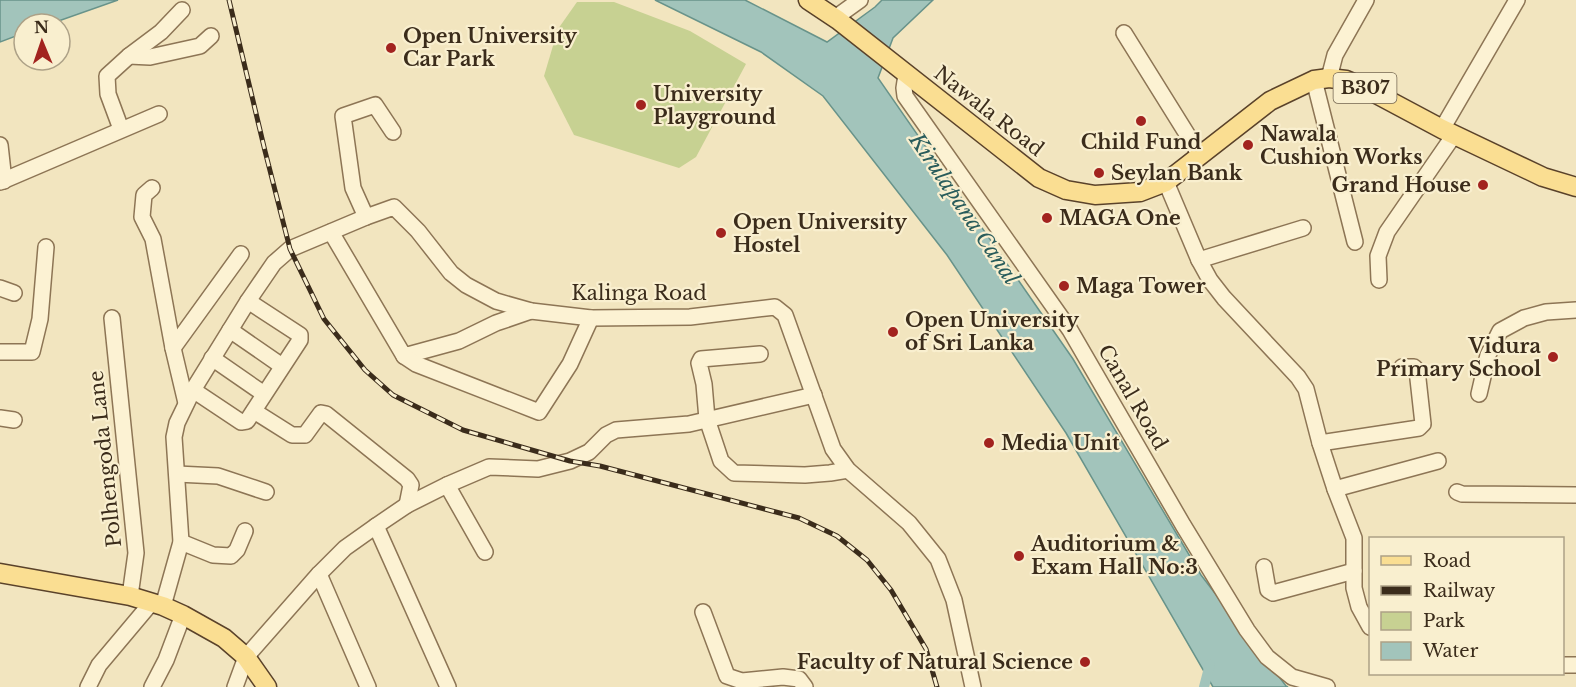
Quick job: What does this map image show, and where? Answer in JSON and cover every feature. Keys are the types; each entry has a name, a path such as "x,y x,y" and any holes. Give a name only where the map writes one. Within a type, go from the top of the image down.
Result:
{"main road":[{"name":"Nawala Road","path":"808,0 837,19 1039,178 1066,190 1095,195 1140,192 1166,182"},
{"name":"B307","path":"1166,182 1270,100 1321,79 1346,80 1543,177 1576,187"},
{"path":"0,573 130,596 158,604 183,615 224,639 246,657 267,687"}],"street":[{"path":"837,19 860,0"},
{"path":"1355,242 1321,79 1366,0"},
{"path":"1379,280 1378,256 1387,232 1448,132 1517,0"},
{"path":"121,129 108,94 106,76 161,32 183,10"},
{"path":"1124,33 1200,155"},
{"path":"129,56 150,57 200,46 212,36"},
{"name":"Canal Road","path":"900,70 905,96 1070,330 1247,630 1267,657 1292,677 1327,687"},
{"path":"366,217 353,188 343,116 375,105 393,132"},
{"path":"0,145 2,181 159,114"},
{"path":"1166,182 1199,260 1210,280 1298,377 1306,389 1320,443 1354,538 1354,588 1359,607 1369,624"},
{"path":"153,188 144,195 142,218 153,239 172,348 189,396 241,422 247,421 300,340 300,335 248,301"},
{"name":"Kalinga Road","path":"158,604 181,542 174,437 177,423 189,396 274,263 290,249 394,207 418,231 451,273 466,285 496,301 531,311 591,318 690,316 775,307 785,315 833,449 848,470 909,523 938,559 954,600 973,687"},
{"path":"1199,260 1303,228"},
{"path":"331,232 404,356 416,364 538,412 570,364 591,318"},
{"path":"0,352 32,352 40,319 46,247"},
{"path":"172,348 241,254"},
{"path":"1479,394 1488,356 1500,331 1524,318 1546,312 1576,310"},
{"path":"404,356 459,341 496,323 531,311"},
{"name":"Polhengoda Lane","path":"112,318 136,553 130,596"},
{"path":"230,330 282,366"},
{"path":"760,354 701,359 699,363 704,384 707,419 722,461 734,473 805,475 848,470"},
{"path":"212,358 264,394"},
{"path":"1320,443 1419,428 1423,424 1417,370 1414,367 1402,367"},
{"path":"235,687 246,657 319,574 345,548 407,505 489,467 538,469 570,461 590,452 606,435 616,430 689,423 814,395"},
{"path":"254,411 292,435 305,435 321,413 326,414 407,479 411,485 407,505"},
{"path":"1335,489 1438,461"},
{"path":"177,474 218,476 266,492"},
{"path":"447,485 485,552"},
{"path":"1456,492 1462,494 1576,495"},
{"path":"376,526 448,687"},
{"path":"181,542 213,555 231,556 237,550 245,531"},
{"path":"1264,567 1268,590 1273,593 1354,571"},
{"path":"319,574 368,687"},
{"path":"88,687 99,665 158,604"},
{"path":"703,612 727,676 742,681 783,677 799,679 805,687"},
{"path":"152,687 166,660 183,615"}],"green space":[{"name":"University Playground","path":"577,2 614,2 690,31 746,64 696,157 679,168 574,135 544,76 558,29"}],"water":[{"path":"0,0 118,0 72,16 72,12 12,12 12,38 0,42"},
{"name":"Kirulapana Canal","path":"655,0 745,0 827,42 882,0 933,0 893,38 878,78 1073,359 1201,575 1288,687 1213,687 1066,433 947,255 823,96 761,52"}],"waterway":[{"path":"1204,687 1210,664"}],"railway":[{"path":"229,0 290,249 324,319 365,370 393,395 463,430 570,461 600,466 799,518 837,536 867,560 891,590 926,649 937,687"}],"place":[{"name":"Open University Car Park","path":"391,48"},
{"name":"University Playground","path":"641,105"},
{"name":"Child Fund","path":"1141,121"},
{"name":"Nawala Cushion Works","path":"1248,145"},
{"name":"Seylan Bank","path":"1099,173"},
{"name":"Grand House","path":"1483,185"},
{"name":"MAGA One","path":"1047,218"},
{"name":"Open University Hostel","path":"721,233"},
{"name":"Maga Tower","path":"1064,286"},
{"name":"Open University of Sri Lanka","path":"893,332"},
{"name":"Vidura Primary School","path":"1553,357"},
{"name":"Media Unit","path":"989,443"},
{"name":"Auditorium & Exam Hall No:3","path":"1019,556"},
{"name":"Faculty of Natural Science","path":"1085,662"}]}
